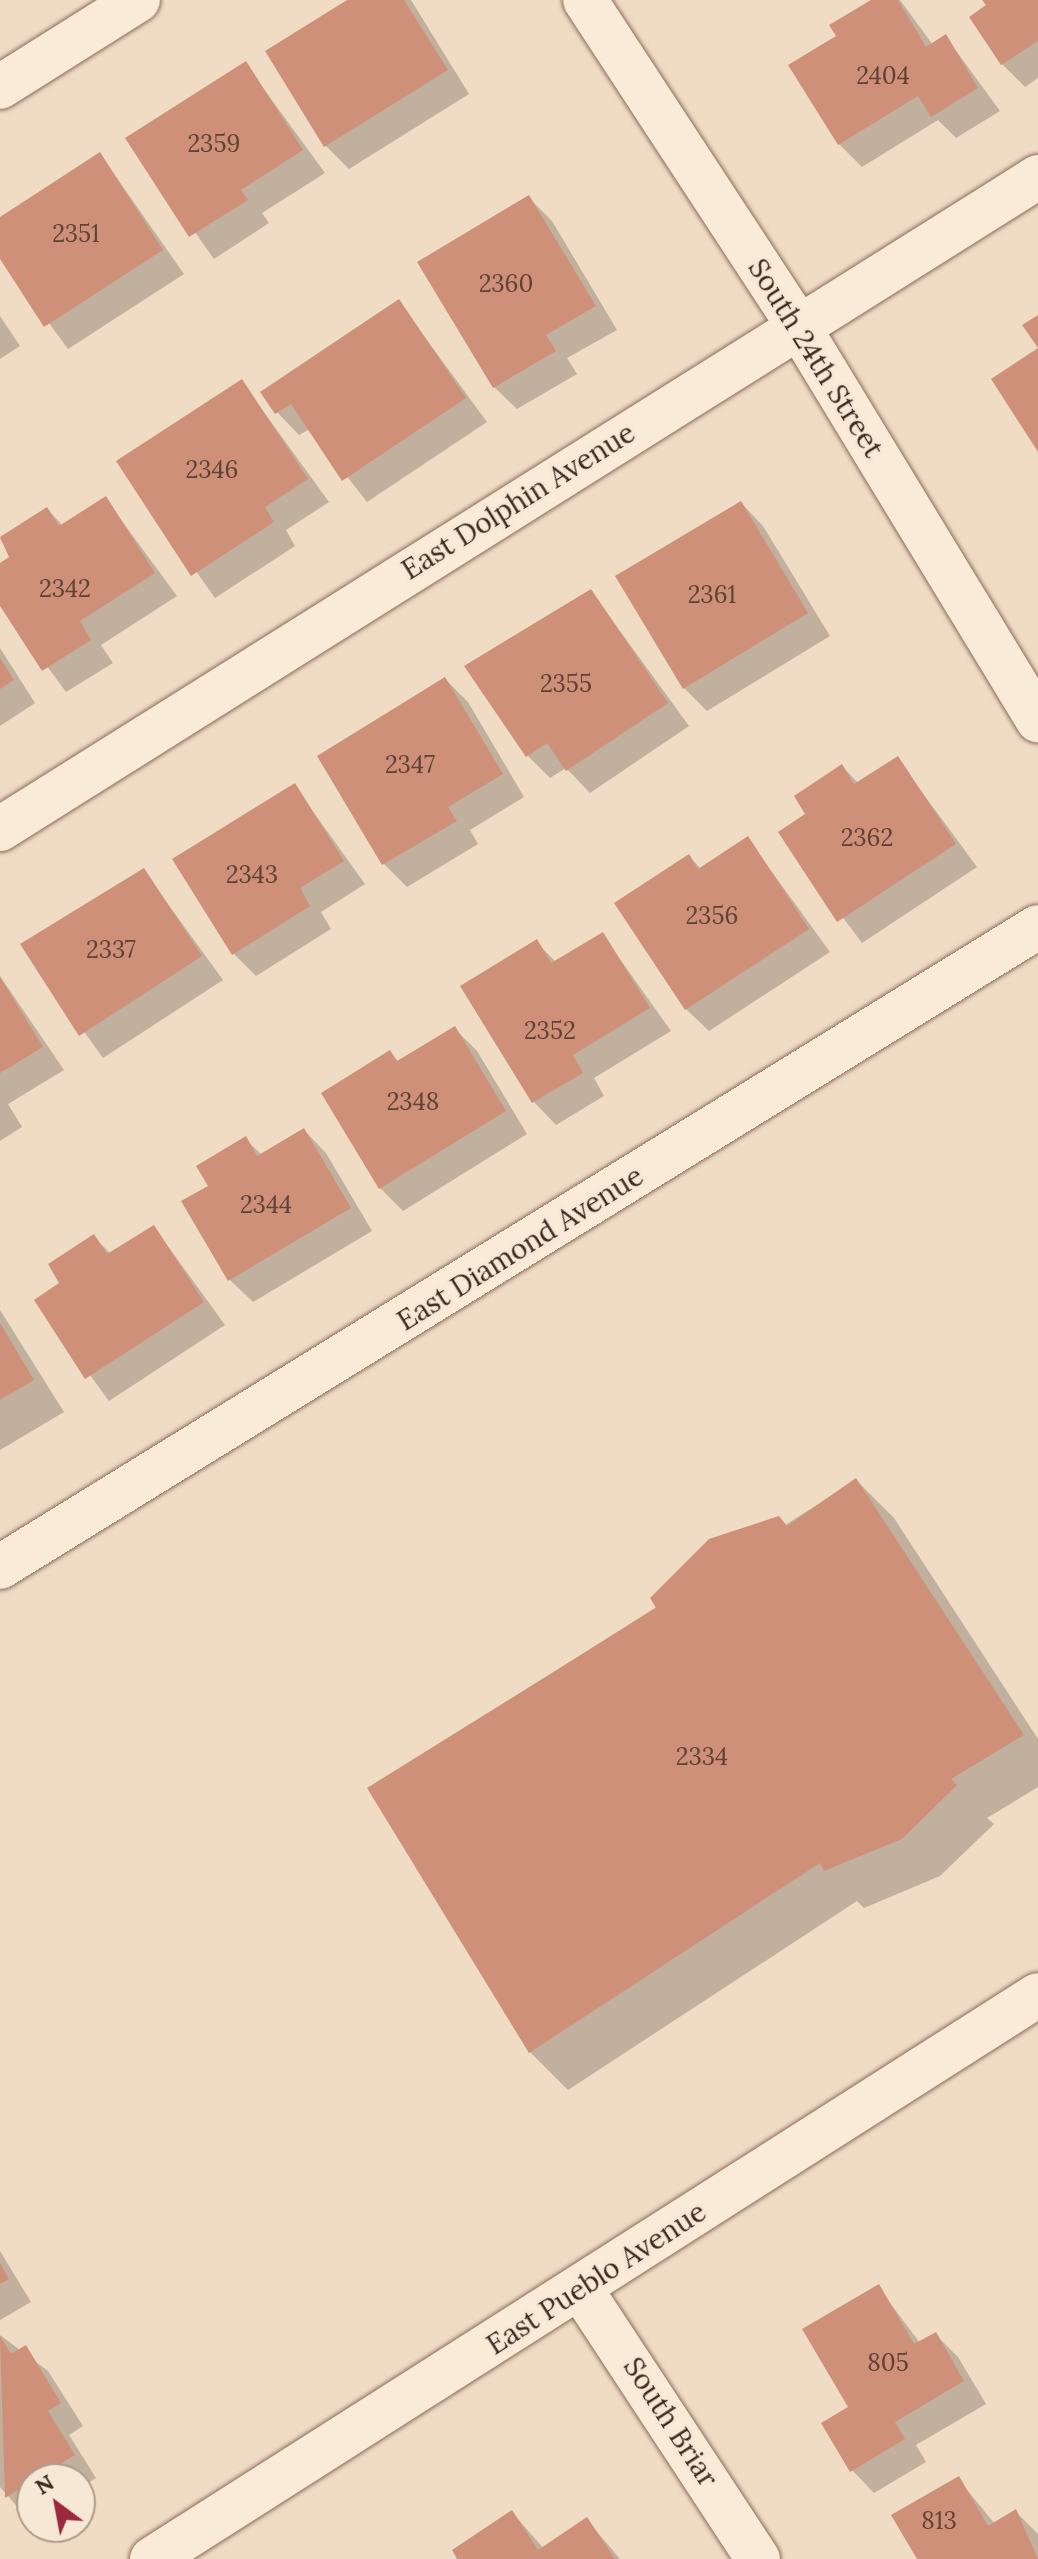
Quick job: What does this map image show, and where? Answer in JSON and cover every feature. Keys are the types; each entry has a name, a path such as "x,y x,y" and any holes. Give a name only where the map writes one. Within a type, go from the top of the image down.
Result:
{"street":[{"path":"0,87 138,0"},
{"name":"South 24th Street","path":"585,0 797,324 1038,721"},
{"name":"East Dolphin Avenue","path":"0,829 797,324 1038,177"},
{"name":"East Diamond Avenue","path":"0,1567 1038,927"},
{"name":"East Pueblo Avenue","path":"152,2559 1038,1995"},
{"name":"South Briar","path":"580,2288 758,2559"}],"building":[{"path":"347,0 404,0 448,70 324,147 265,51"},
{"path":"871,0 898,0 926,47 946,34 978,88 931,117 918,96 838,145 788,65 836,36 829,25"},
{"path":"982,0 1038,0 1038,41 1001,65 969,17 986,5"},
{"path":"246,61 303,150 241,190 248,200 189,237 125,138"},
{"path":"100,152 163,250 44,327 0,259 0,217"},
{"path":"529,195 596,306 546,335 556,351 493,388 417,262"},
{"path":"399,299 466,398 342,481 291,404 275,414 260,392"},
{"path":"1038,315 1038,348 1022,325"},
{"path":"1038,348 1038,452 991,379"},
{"path":"242,379 308,479 265,507 274,522 191,576 116,461"},
{"path":"106,496 155,573 80,621 91,640 42,671 0,606 0,563 9,557 0,537 47,507 59,526"},
{"path":"741,501 808,613 683,689 615,576"},
{"path":"591,589 668,703 566,771 547,743 526,757 464,666"},
{"path":"0,658 14,680 0,689"},
{"path":"445,677 503,774 448,807 457,821 382,865 317,756"},
{"path":"898,756 956,844 837,922 778,832 805,814 794,796 842,764 854,784"},
{"path":"295,783 344,861 300,888 310,906 232,955 172,859"},
{"path":"748,836 809,929 685,1010 614,903 689,854 698,869"},
{"path":"144,868 202,956 79,1036 20,944"},
{"path":"603,932 650,1008 573,1055 583,1073 532,1103 460,986 537,939 551,963"},
{"path":"0,977 43,1047 0,1073"},
{"path":"455,1026 506,1111 379,1189 321,1093 390,1050 397,1061"},
{"path":"304,1128 351,1208 228,1281 181,1201 208,1186 196,1166 246,1136 257,1156"},
{"path":"154,1225 204,1302 85,1379 34,1300 59,1283 48,1264 94,1234 107,1254"},
{"path":"0,1323 34,1380 0,1400"},
{"path":"856,1478 1024,1735 951,1779 957,1785 902,1839 824,1871 820,1863 529,2053 367,1788 656,1608 650,1598 709,1539 779,1516 787,1526"},
{"path":"0,2263 9,2279 0,2284"},
{"path":"879,2284 914,2344 936,2332 964,2381 895,2422 905,2439 850,2472 821,2423 848,2407 802,2329"},
{"path":"0,2336 11,2354 26,2345 61,2403 48,2411 75,2455 62,2463 16,2463 16,2491 5,2498"},
{"path":"959,2476 988,2526 1016,2509 1038,2559 917,2559 891,2515"},
{"path":"512,2510 538,2550 587,2517 615,2559 457,2559 452,2550"}]}
